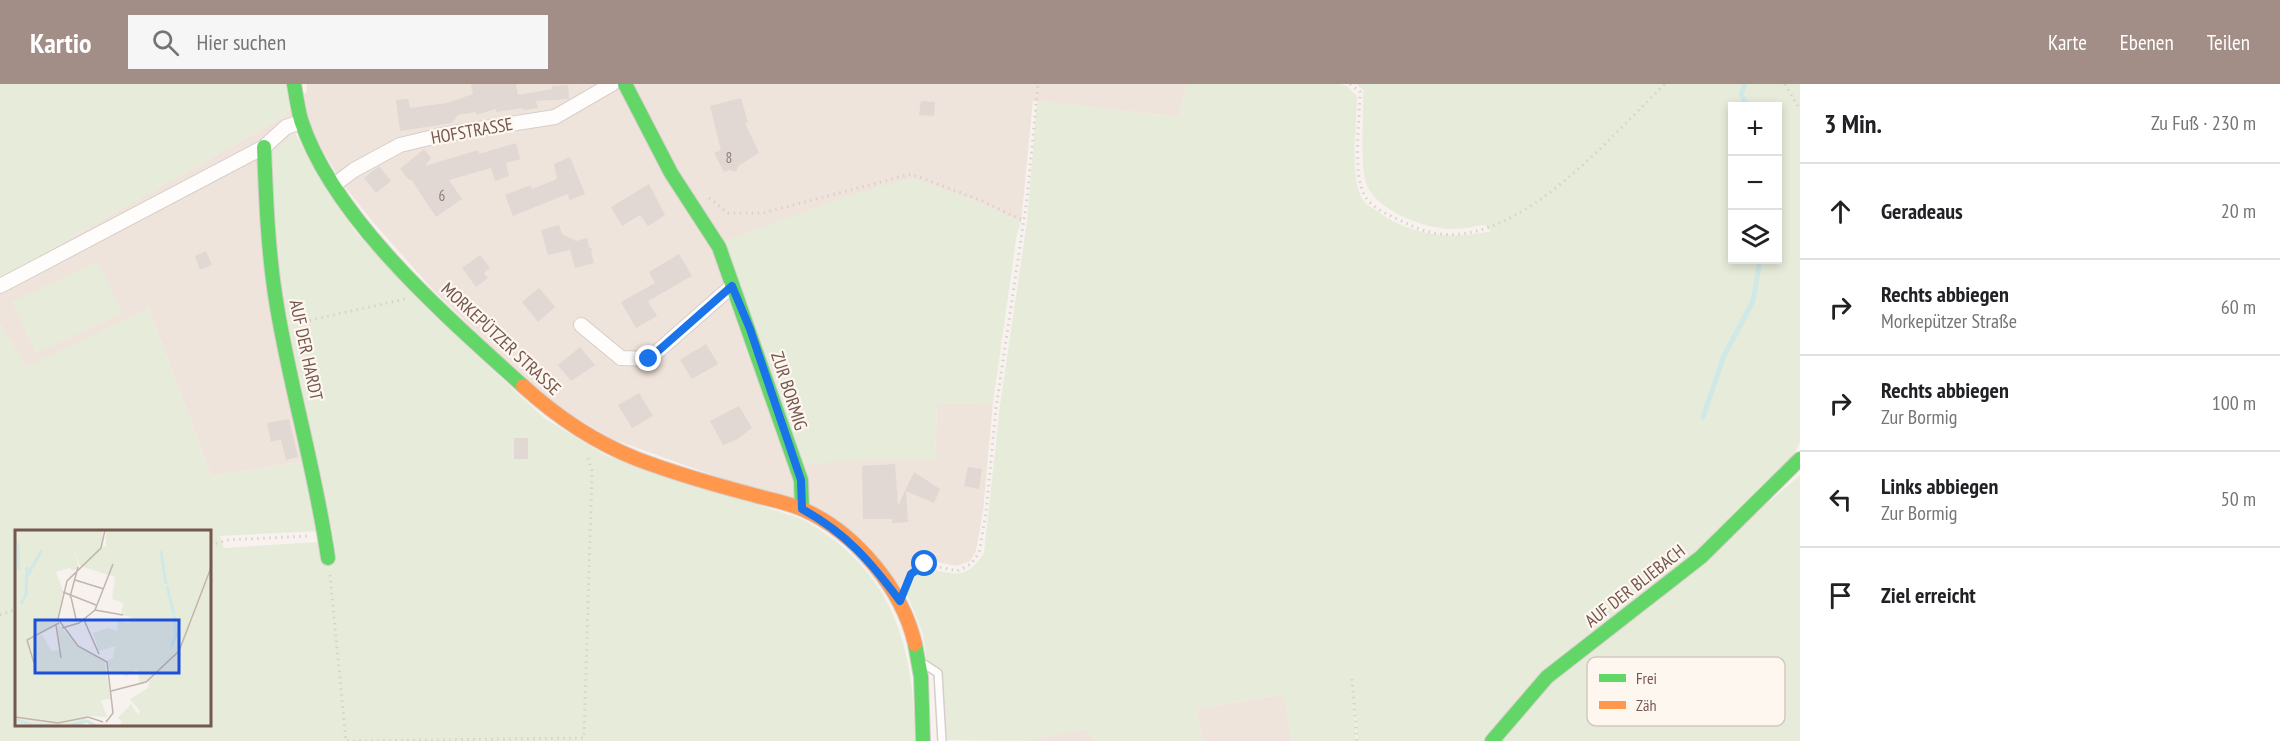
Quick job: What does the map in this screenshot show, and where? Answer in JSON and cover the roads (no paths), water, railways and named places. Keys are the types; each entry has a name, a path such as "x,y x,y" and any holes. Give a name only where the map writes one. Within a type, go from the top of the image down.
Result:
{"street":[{"name":"MORKEPÜTZER STRASSE","path":"294,84 301,122 334,185 363,224 424,294 540,402 606,446 690,477 802,509 829,524 867,557 900,601 914,639 918,660 923,741"},
{"name":"HOFSTRASSE","path":"334,185 354,170 400,145 446,134 555,117 612,84"},
{"name":"ZUR BORMIG","path":"625,84 671,173 719,247 750,329 801,480 802,509"},
{"path":"0,286 264,147 285,127 301,122"},
{"name":"AUF DER HARDT","path":"264,147 267,220 281,328 313,465 328,558"},
{"path":"581,325 621,358 649,359 732,286"},
{"name":"AUF DER BLIEBACH","path":"1492,741 1547,677 1701,557 1800,459"}],"lane":[{"path":"918,660 938,674 942,741"}],"waterway":[{"path":"1745,84 1741,94 1745,102"},
{"path":"1703,417 1724,356 1753,301 1759,264"}]}
